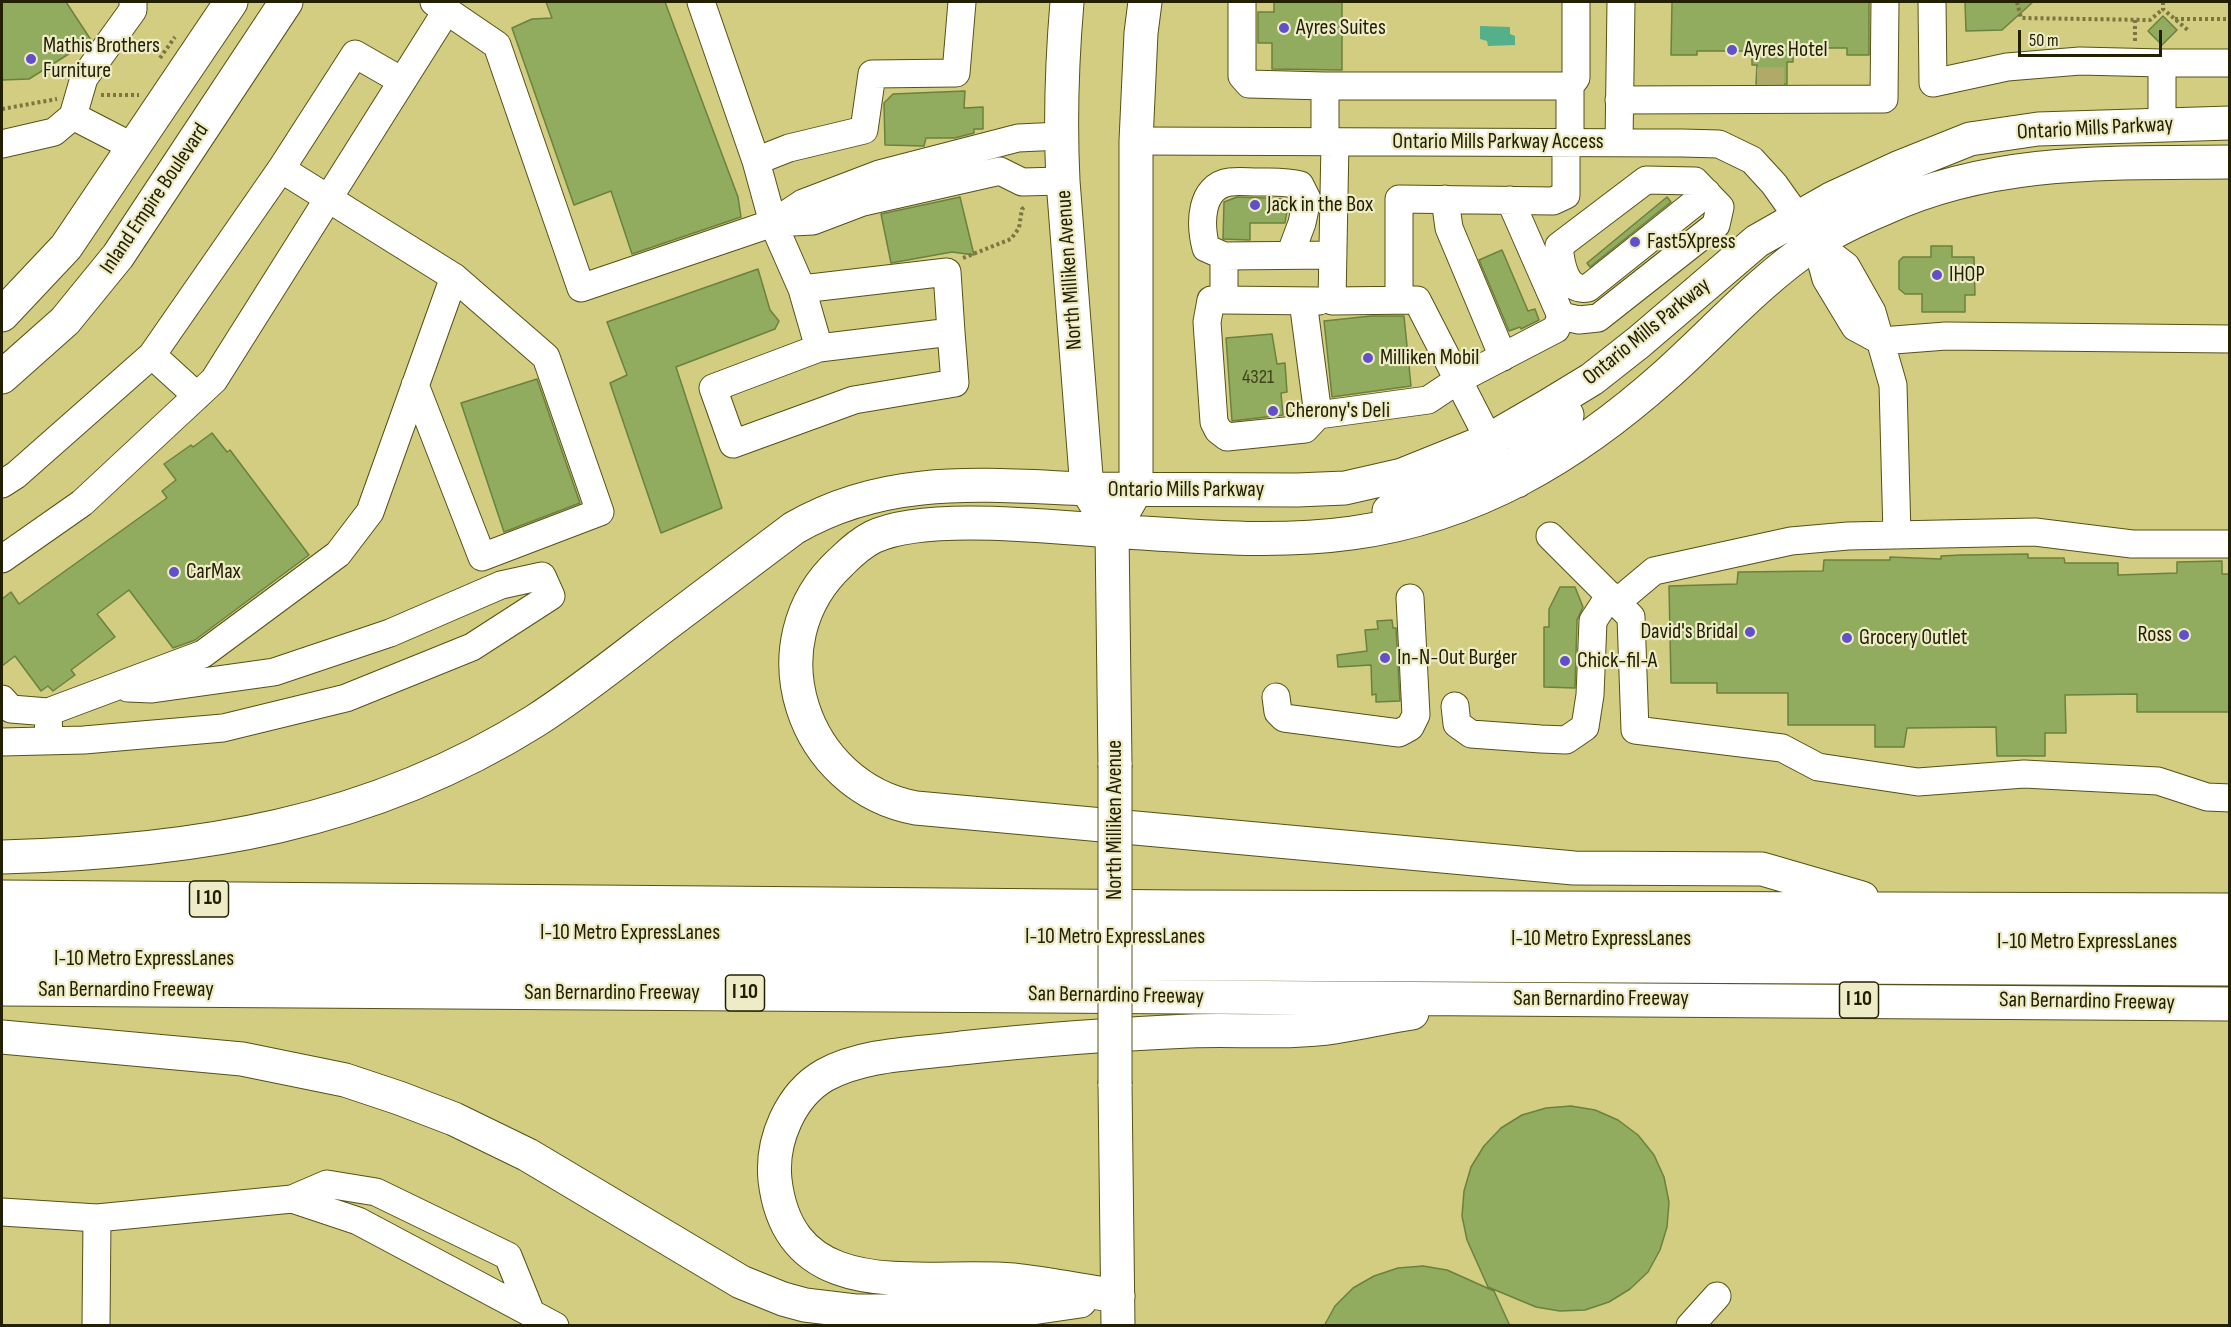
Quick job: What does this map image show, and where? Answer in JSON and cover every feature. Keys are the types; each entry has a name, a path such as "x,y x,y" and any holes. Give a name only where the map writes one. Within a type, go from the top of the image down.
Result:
{"main road":[{"name":"Inland Empire Boulevard","path":"2,315 66,247 135,148 231,2"},
{"name":"Inland Empire Boulevard","path":"2,377 65,321 118,256 286,2"},
{"name":"North Milliken Avenue","path":"1067,2 1061,136 1087,489 1112,531 1118,1311"},
{"path":"1112,531 1136,490 1136,141 1141,33 1145,2"},
{"name":"Ontario Mills Parkway","path":"1899,909 1762,869 1574,868 916,808 883,799 862,789 831,760 817,741 802,709 797,676 797,645 800,630 813,597 824,579 854,550 884,532 910,526 1019,525 1252,538 1364,531 1390,526 1492,495 1600,430 1666,375 1781,269 1806,230 1900,167 1970,139 2038,129 2229,123"},
{"path":"1973,177 2013,150 2036,144 2133,142 2151,135 2162,124"},
{"name":"Ontario Mills Parkway","path":"2,857 112,852 246,835 319,816 413,783 489,747 535,721 581,690 794,528 815,516 858,499 909,488 1014,486 1136,490 1345,488 1402,475 1489,440 1592,379 1757,241 1806,230 1887,206 1973,177 2054,165 2229,162"},
{"path":"1516,481 1516,466 1521,454 1539,435 1615,383 1632,365 1639,342"},
{"path":"1364,531 1406,497 1467,477 1483,467 1492,456 1489,440"},
{"name":"I 10","path":"2,897 1209,907 2229,910"},
{"name":"I-10 Metro ExpressLanes","path":"2,929 2229,942"},
{"name":"I-10 Metro ExpressLanes","path":"2,958 2229,969"},
{"name":"San Bernardino Freeway","path":"2,989 2229,1004"},
{"path":"1118,1311 1012,1280 856,1276 827,1264 810,1252 796,1236 779,1202 775,1163 777,1146 787,1118 795,1104 816,1081 841,1068 871,1059 1007,1043 1188,1031 1332,1028 1488,998"},
{"path":"2,1036 242,1059 345,1080 399,1098 454,1119 528,1155 741,1282 805,1305 855,1311 1118,1311"}],"street":[{"path":"2,144 54,132 84,78 133,10 133,2"},
{"path":"701,2 756,161 773,223 802,289 819,348"},
{"path":"756,161 789,148 864,130 872,74 956,73 962,2"},
{"path":"1242,2 1242,76 1249,84 1570,86"},
{"path":"1576,2 1576,78 1570,86 1566,195 1588,223"},
{"path":"1619,142 1620,2"},
{"path":"1620,100 1884,99 1885,2"},
{"path":"1932,2 1933,83 2007,67 2080,62 2229,63"},
{"path":"2,559 82,503 214,380 402,81 441,6 497,45 581,288 773,223 803,203 879,174 1018,138 1061,136"},
{"path":"2,484 16,475 152,355 280,169 355,54 402,81"},
{"path":"2162,63 2162,124"},
{"path":"1735,99 1756,81"},
{"path":"1787,81 1811,99"},
{"path":"1325,86 1330,142 1332,301"},
{"path":"69,107 135,148"},
{"name":"Ontario Mills Parkway Access","path":"1136,141 1719,144 1752,160 1774,184 1806,230 1826,279 1855,327 1881,341"},
{"path":"280,169 454,277 546,357 600,512 482,557 415,385"},
{"path":"773,223 813,221 882,197 1000,171 1022,182 1063,181"},
{"path":"1561,316 1579,320 1598,318 1716,225 1720,207 1707,193 1695,181 1646,180 1559,246 1561,265 1572,286 1578,290 1588,288 1707,193"},
{"path":"1290,255 1302,223 1307,199 1300,185 1288,182 1228,182 1215,187 1204,203 1203,235 1206,248 1224,256 1333,255"},
{"path":"1399,300 1399,199 1553,201 1566,195"},
{"path":"1445,199 1449,228 1503,357"},
{"path":"1489,440 1458,380 1417,300 1211,300 1207,322 1214,422 1218,430 1227,437 1305,429 1318,415 1428,400 1458,380 1556,329 1561,316 1510,200"},
{"path":"1224,256 1224,300"},
{"path":"802,289 948,272 955,383 854,400 733,444 713,388 819,348 951,332"},
{"path":"2,699 11,709 48,712 106,688 203,654 338,554 370,512 454,277"},
{"path":"1303,301 1318,415"},
{"path":"1897,535 1893,385 1881,341 1946,336 2229,339"},
{"path":"152,355 197,396"},
{"path":"1455,706 1457,724 1471,734 1566,740 1585,727 1590,695 1593,621 1613,599 1654,571 1682,563 1791,541 1897,535 2035,532 2132,544 2229,544"},
{"path":"1550,536 1631,617 1635,730 1782,748 1818,767 1918,782 2024,774 2146,780 2158,781 2206,797 2229,798"},
{"path":"2,742 49,741 223,728 346,698 472,647 551,596 542,576 501,585 390,633 274,672 152,689 106,688"},
{"path":"1276,697 1278,712 1284,718 1399,733 1410,726 1416,715 1410,598"},
{"path":"48,712 49,741"},
{"path":"2,1212 97,1218 292,1199 327,1184 376,1192 508,1256 531,1313"},
{"path":"292,1199 358,1221 555,1326"},
{"path":"96,1326 97,1218"},
{"path":"1690,1326 1717,1296"}],"path":[{"path":"2017,2 2021,18 2135,20 2150,20 2163,9 2163,2"},
{"path":"2163,9 2189,31"},
{"path":"2175,19 2229,19"},
{"path":"2135,20 2135,35"},
{"path":"101,95 139,95 132,103"},
{"path":"2,109 69,107"},
{"path":"954,259 976,255 1011,239 1019,228 1022,209 1026,206"}],"shaded area":[{"path":"1480,26 1510,27 1510,34 1515,36 1515,45 1488,46 1487,41 1480,39"}],"building":[{"name":"Mathis Brothers Furniture","path":"2,2 66,2 91,40 29,79 2,80"},
{"path":"546,2 665,2 738,197 741,217 632,254 611,191 574,205 512,28 532,19 552,18"},
{"name":"Ayres Suites","path":"1274,2 1342,2 1342,70 1272,69 1272,43 1258,43 1258,12 1274,12"},
{"name":"Ayres Hotel","path":"1672,2 1869,2 1869,55 1847,55 1847,48 1793,48 1793,62 1787,62 1787,84 1756,84 1757,65 1752,65 1752,51 1697,51 1697,55 1671,55"},
{"path":"1965,2 2033,2 2002,30 1966,31"},
{"path":"2163,16 2177,30 2162,45 2148,31"},
{"path":"965,91 964,108 983,107 983,129 974,129 974,133 955,138 926,138 924,146 885,145 884,103 893,94"},
{"path":"960,197 974,255 952,252 891,263 881,214"},
{"path":"1237,197 1289,199 1285,223 1250,223 1250,240 1223,239 1224,202"},
{"path":"1667,197 1671,202 1590,267 1587,263"},
{"name":"IHOP","path":"1931,246 1952,246 1952,257 1974,257 1975,295 1965,295 1965,312 1922,312 1922,294 1905,294 1899,289 1899,261 1903,257 1931,257"},
{"path":"1502,250 1528,311 1535,309 1539,320 1521,329 1520,327 1509,331 1479,260"},
{"path":"758,269 770,310 779,321 775,329 676,367 722,508 661,533 610,383 627,375 607,322"},
{"name":"Milliken Mobil","path":"1371,316 1404,316 1411,386 1332,397 1324,321"},
{"path":"1272,334 1277,364 1285,363 1287,392 1281,393 1283,415 1232,421 1226,338"},
{"path":"537,379 580,503 504,532 461,403"},
{"name":"CarMax","path":"212,433 227,452 230,450 309,555 195,640 173,648 129,590 97,614 115,637 71,670 75,675 53,691 48,686 41,691 15,656 2,666 2,599 11,592 19,604 167,498 162,491 176,480 164,464"},
{"path":"2028,554 2028,558 2064,558 2065,563 2118,563 2118,575 2177,573 2177,562 2222,561 2222,574 2229,574 2229,712 2137,712 2137,694 2065,695 2066,733 2045,733 2045,756 1997,756 1996,727 1907,728 1904,747 1875,747 1875,725 1788,725 1788,693 1717,693 1717,683 1671,683 1669,586 1737,584 1738,572 1823,571 1824,560 1890,560 1890,557 1941,559 1941,556"},
{"name":"Chick-fil-A","path":"1560,587 1575,587 1583,607 1577,620 1575,688 1544,687 1544,627 1549,627 1549,609"},
{"name":"In-N-Out Burger","path":"1392,620 1393,628 1396,628 1400,701 1376,702 1376,694 1372,695 1371,665 1338,667 1337,655 1367,651 1365,630 1378,629 1377,621"},
{"path":"1571,1106 1595,1110 1618,1120 1638,1135 1654,1155 1664,1177 1669,1202 1667,1227 1660,1250 1648,1272 1630,1289 1609,1302 1585,1310 1560,1311 1536,1307 1488,1287 1467,1240 1462,1216 1464,1191 1471,1167 1484,1146 1501,1128 1522,1115 1546,1108"},
{"path":"1423,1266 1447,1270 1494,1291 1510,1326 1324,1326 1335,1306 1353,1288 1374,1276 1398,1268"}],"tunnel":[{"path":"1757,81 1787,81"}],"place":[{"name":"Ayres Suites","path":"1284,28"},
{"name":"Ayres Hotel","path":"1732,50"},
{"name":"Mathis Brothers Furniture","path":"31,59"},
{"name":"Jack in the Box","path":"1255,205"},
{"name":"Fast5Xpress","path":"1635,242"},
{"name":"IHOP","path":"1937,275"},
{"name":"Milliken Mobil","path":"1368,358"},
{"name":"Cherony's Deli","path":"1273,411"},
{"name":"CarMax","path":"174,572"},
{"name":"David's Bridal","path":"1750,632"},
{"name":"Ross","path":"2184,635"},
{"name":"Grocery Outlet","path":"1847,638"},
{"name":"In-N-Out Burger","path":"1385,658"},
{"name":"Chick-fil-A","path":"1565,661"}]}
